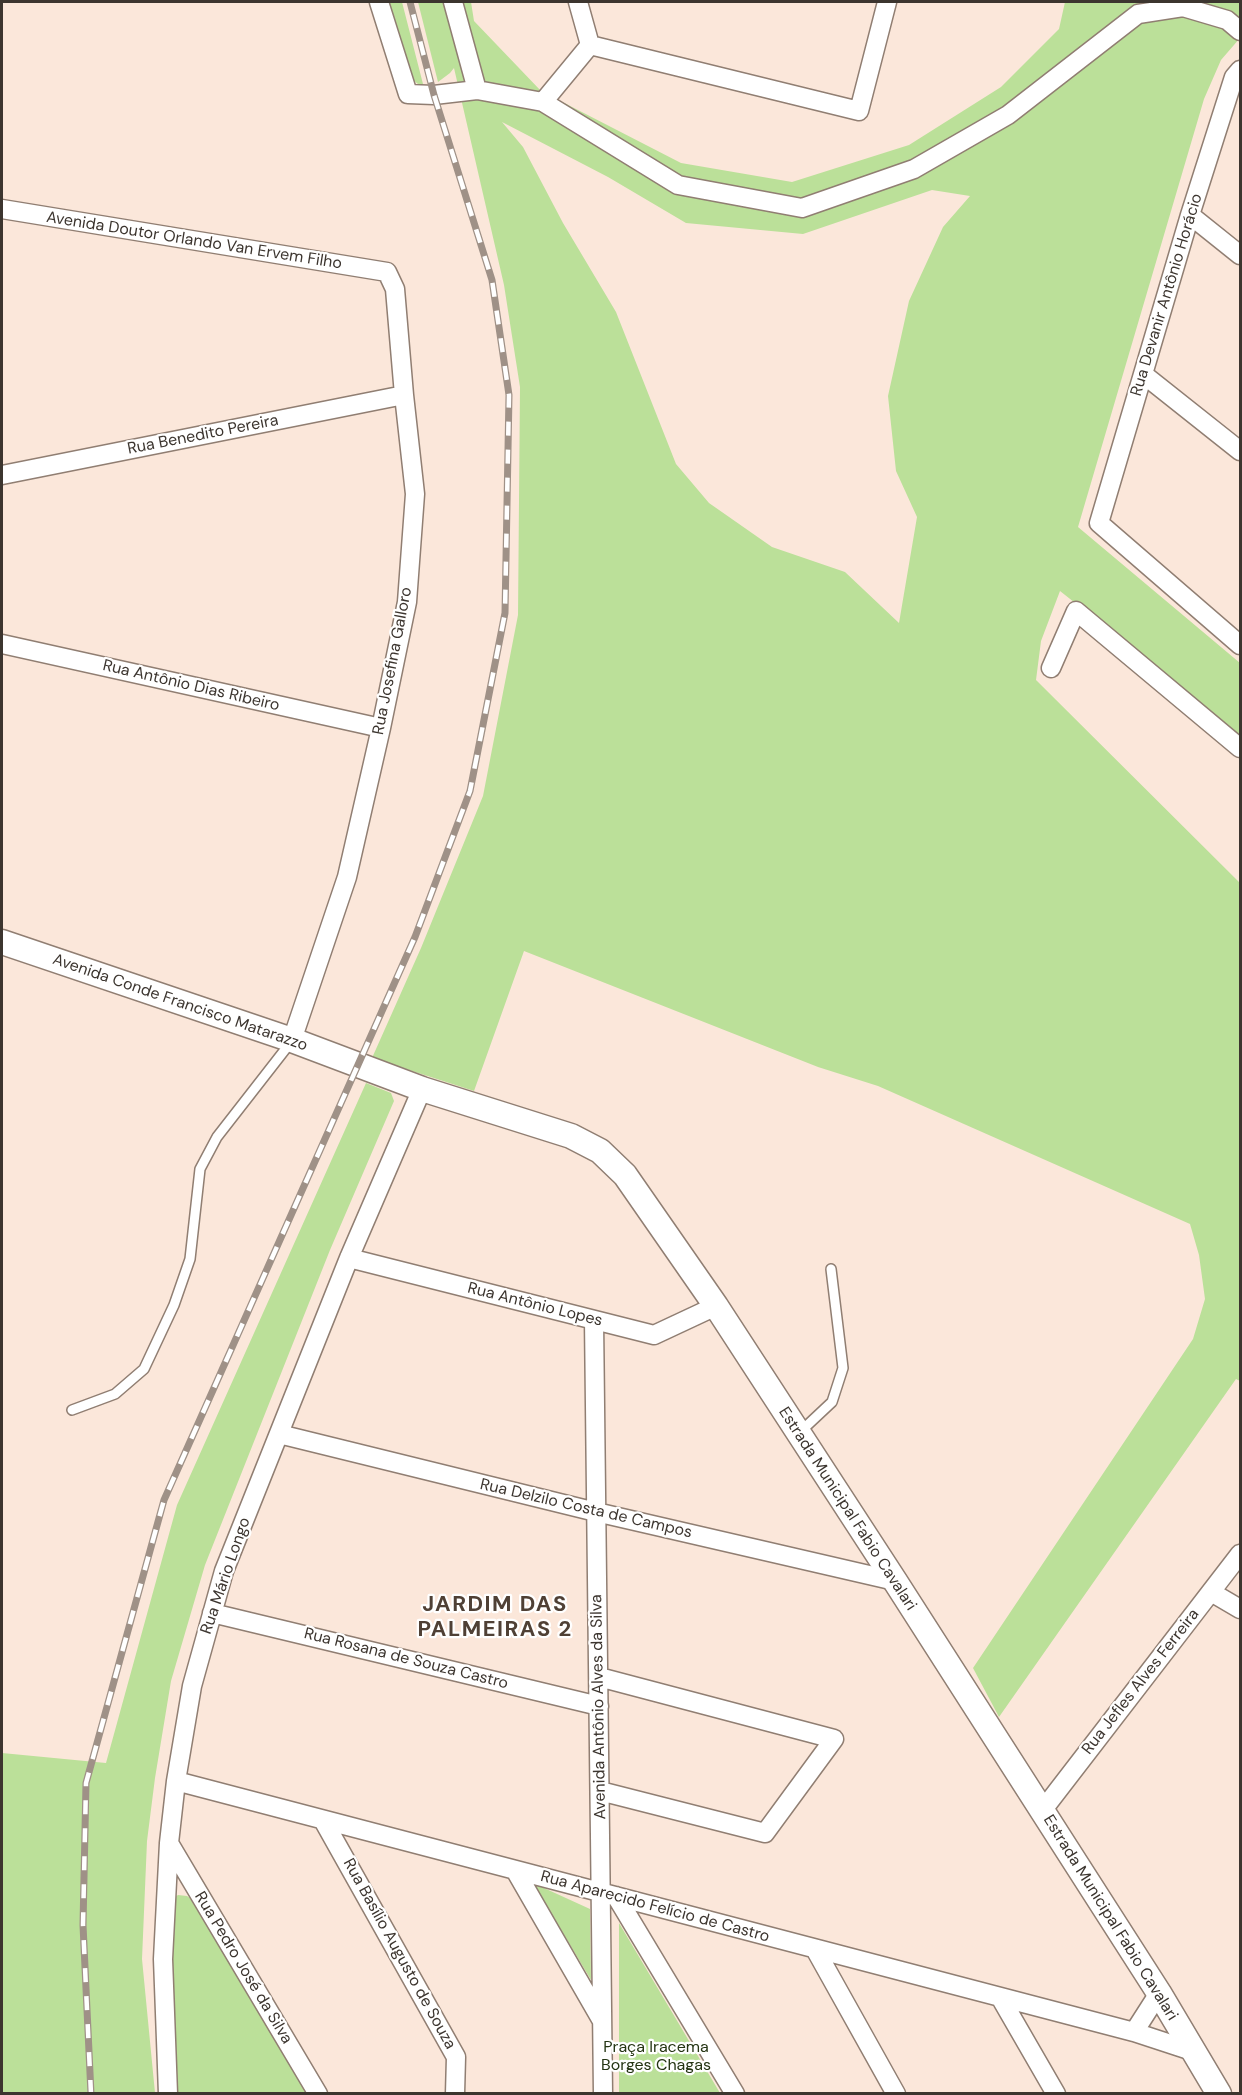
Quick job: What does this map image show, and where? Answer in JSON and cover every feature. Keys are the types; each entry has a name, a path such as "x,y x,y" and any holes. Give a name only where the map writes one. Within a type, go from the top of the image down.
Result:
{"street":[{"path":"379,2 408,94 434,95 477,90 543,102 678,185 802,208 914,169 1008,115 1138,14 1183,7 1227,20 1240,31"},
{"path":"453,2 477,90"},
{"path":"578,2 590,45"},
{"path":"590,45 859,111 887,2"},
{"path":"543,102 590,45"},
{"name":"Rua Devanir Antônio Horácio","path":"1240,70 1234,77 1190,215 1099,523 1240,645"},
{"name":"Avenida Doutor Orlando Van Ervem Filho","path":"2,209 387,272"},
{"path":"1190,215 1240,255"},
{"name":"Rua Josefina Galloro","path":"292,1040 347,878 407,602 415,494 395,289 387,272"},
{"path":"1143,374 1240,451"},
{"name":"Rua Benedito Pereira","path":"2,475 404,394"},
{"path":"1051,668 1076,611 1240,748"},
{"name":"Rua Antônio Dias Ribeiro","path":"2,644 381,729"},
{"name":"Avenida Conde Francisco Matarazzo","path":"2,942 292,1040 358,1065"},
{"name":"Estrada Municipal Fabio Cavalari","path":"358,1065 422,1089 571,1136 600,1151 625,1174 716,1306 895,1581 1159,1993 1219,2094"},
{"name":"Rua Mário Longo","path":"168,2094 163,1959 169,1843 176,1781 192,1686 224,1571 349,1258 422,1089"},
{"name":"Rua Antônio Lopes","path":"349,1258 654,1335 716,1306"},
{"name":"Avenida Antônio Alves da Silva","path":"594,1320 600,1791 609,1894 602,2022 603,2094"},
{"name":"Rua Delzilo Costa de Campos","path":"279,1434 597,1512 895,1581"},
{"name":"Rua Jefles Alves Ferreira","path":"1042,1810 1240,1554"},
{"path":"1211,1592 1240,1609"},
{"name":"Rua Rosana de Souza Castro","path":"212,1613 599,1706"},
{"path":"598,1677 834,1739 765,1833 600,1791"},
{"name":"Rua Aparecido Felício de Castro","path":"176,1781 1134,2032 1195,2052"},
{"name":"Rua Basílio Augusto de Souza","path":"323,1820 456,2057 455,2094"},
{"name":"Rua Pedro José da Silva","path":"169,1843 318,2094"},
{"path":"515,1870 602,2022"},
{"path":"609,1894 735,2094"},
{"path":"815,1949 896,2094"},
{"path":"1134,2032 1159,1993"},
{"path":"1000,1997 1056,2094"}],"lane":[{"path":"72,1410 115,1394 144,1369 174,1305 190,1259 200,1169 217,1137 292,1040"},
{"path":"799,1434 832,1402 843,1368 831,1269"}],"green space":[{"path":"388,2 402,2 423,84 418,84 413,80"},
{"path":"418,2 471,2 474,21 541,91 681,163 792,182 909,145 1001,87 1059,29 1065,2 1240,2 1240,38 1221,60 1204,99 1078,527 1240,663 1240,737 1209,709 1060,591 1041,641 1036,680 1240,883 1240,1381 1236,1379 999,1717 973,1668 1193,1339 1205,1299 1199,1255 1190,1224 878,1086 818,1067 524,951 474,1091 372,1058 421,948 483,796 518,615 520,387 504,285 454,68 438,82","holes":["502,122 608,177 686,223 803,234 932,190 970,196 943,227 909,301 888,396 896,471 917,517 899,623 845,572 772,547 709,503 676,464 616,312 563,223 523,147"]},
{"path":"366,1083 391,1093 394,1101 330,1250 205,1565 171,1681 147,1841 142,1959 155,2093 2,2093 2,1753 106,1763 177,1505"},
{"path":"533,1883 590,1909 591,1980"},
{"path":"178,1895 190,1898 307,2093 175,2093 169,1959 175,1897"},
{"name":"Praça Iracema Borges Chagas","path":"619,1923 720,2093 619,2093"}],"railway":[{"path":"91,2094 83,1925 86,1783 164,1500 415,937 470,791 505,613 509,395 492,280 434,95 410,2"}],"district":[{"name":"JARDIM DAS PALMEIRAS 2","path":"495,1618"}]}
